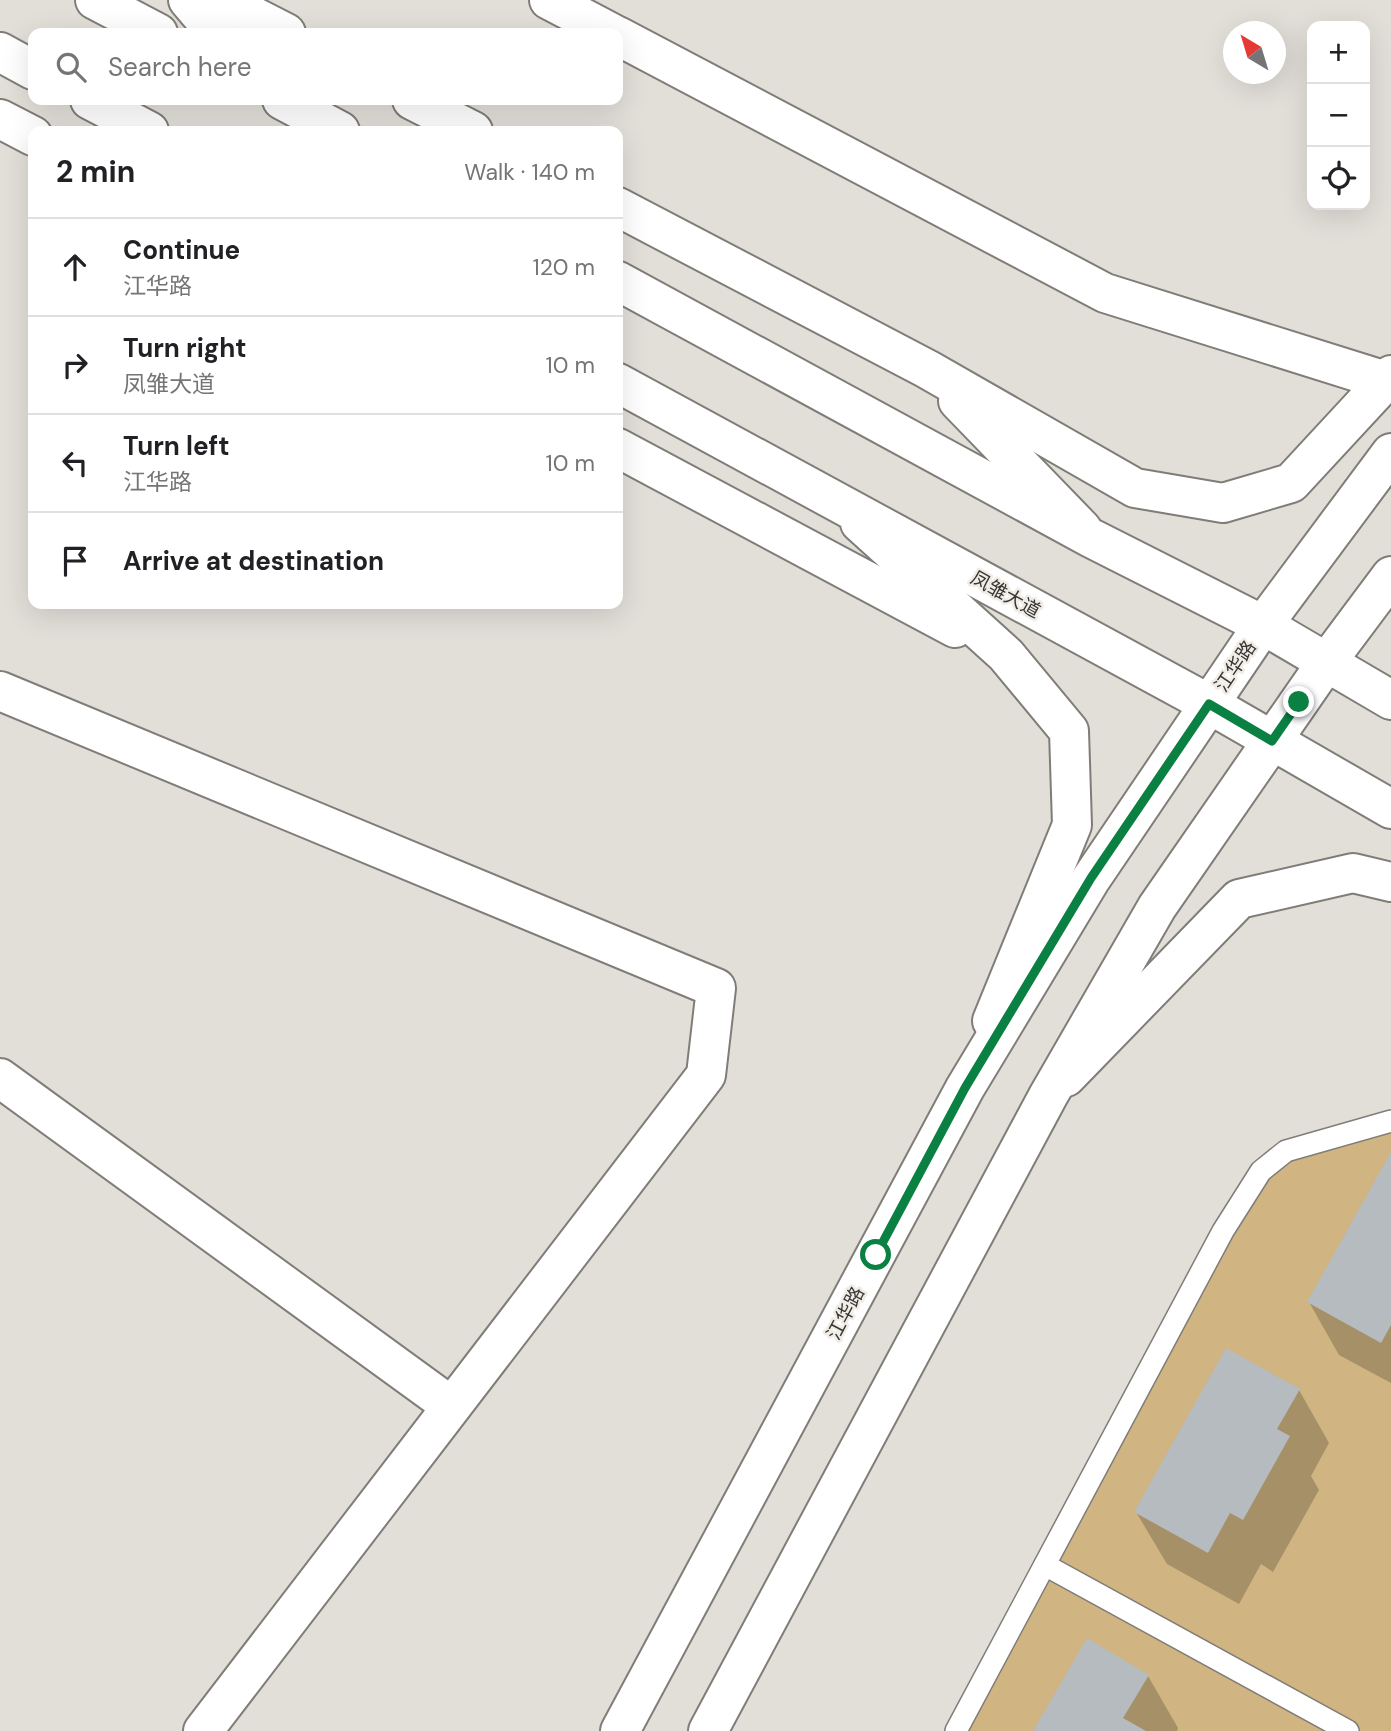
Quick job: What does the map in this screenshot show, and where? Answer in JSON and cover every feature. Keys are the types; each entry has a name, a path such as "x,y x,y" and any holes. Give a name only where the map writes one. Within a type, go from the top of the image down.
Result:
{"street":[{"path":"95,0 148,28"},
{"path":"188,0 212,28"},
{"path":"222,0 276,28"},
{"path":"549,0 602,28"},
{"path":"623,39 1105,293 1388,378 1291,483 1223,503 1135,488 926,369 623,210"},
{"path":"0,52 28,67"},
{"path":"100,105 139,126"},
{"path":"292,105 331,126"},
{"path":"422,105 463,126"},
{"path":"0,119 28,133"},
{"path":"623,284 1091,538 1263,625 1391,700"},
{"path":"926,369 1091,538"},
{"name":"凤雏大道","path":"623,386 1209,704 1391,809"},
{"path":"623,451 1006,655"},
{"name":"江华路","path":"620,1731 965,1088 1091,878 1263,625 1391,453"},
{"path":"837,502 1006,655 1069,732 1072,825 965,1088"},
{"path":"708,1731 1048,1096 1157,907 1326,663 1391,576"},
{"path":"0,691 716,988 706,1075 203,1731"},
{"path":"1048,1096 1240,900 1353,873 1391,882"},
{"path":"0,1078 451,1406"}],"lane":[{"path":"956,1731 1223,1231 1261,1171 1286,1151 1391,1121"},
{"path":"1045,1565 1306,1722 1348,1731"}],"shaded area":[{"path":"1391,1121 1391,1731 956,1731 1261,1171"}],"building":[{"path":"1391,1152 1391,1325 1381,1343 1307,1302"},
{"path":"1226,1348 1300,1389 1277,1429 1290,1436 1243,1520 1230,1513 1208,1553 1134,1512"},
{"path":"1087,1638 1149,1675 1123,1718 1146,1731 1033,1731"}],"route":[{"path":"876,1255 965,1088 1091,878 1209,704 1272,741 1299,702"}]}
